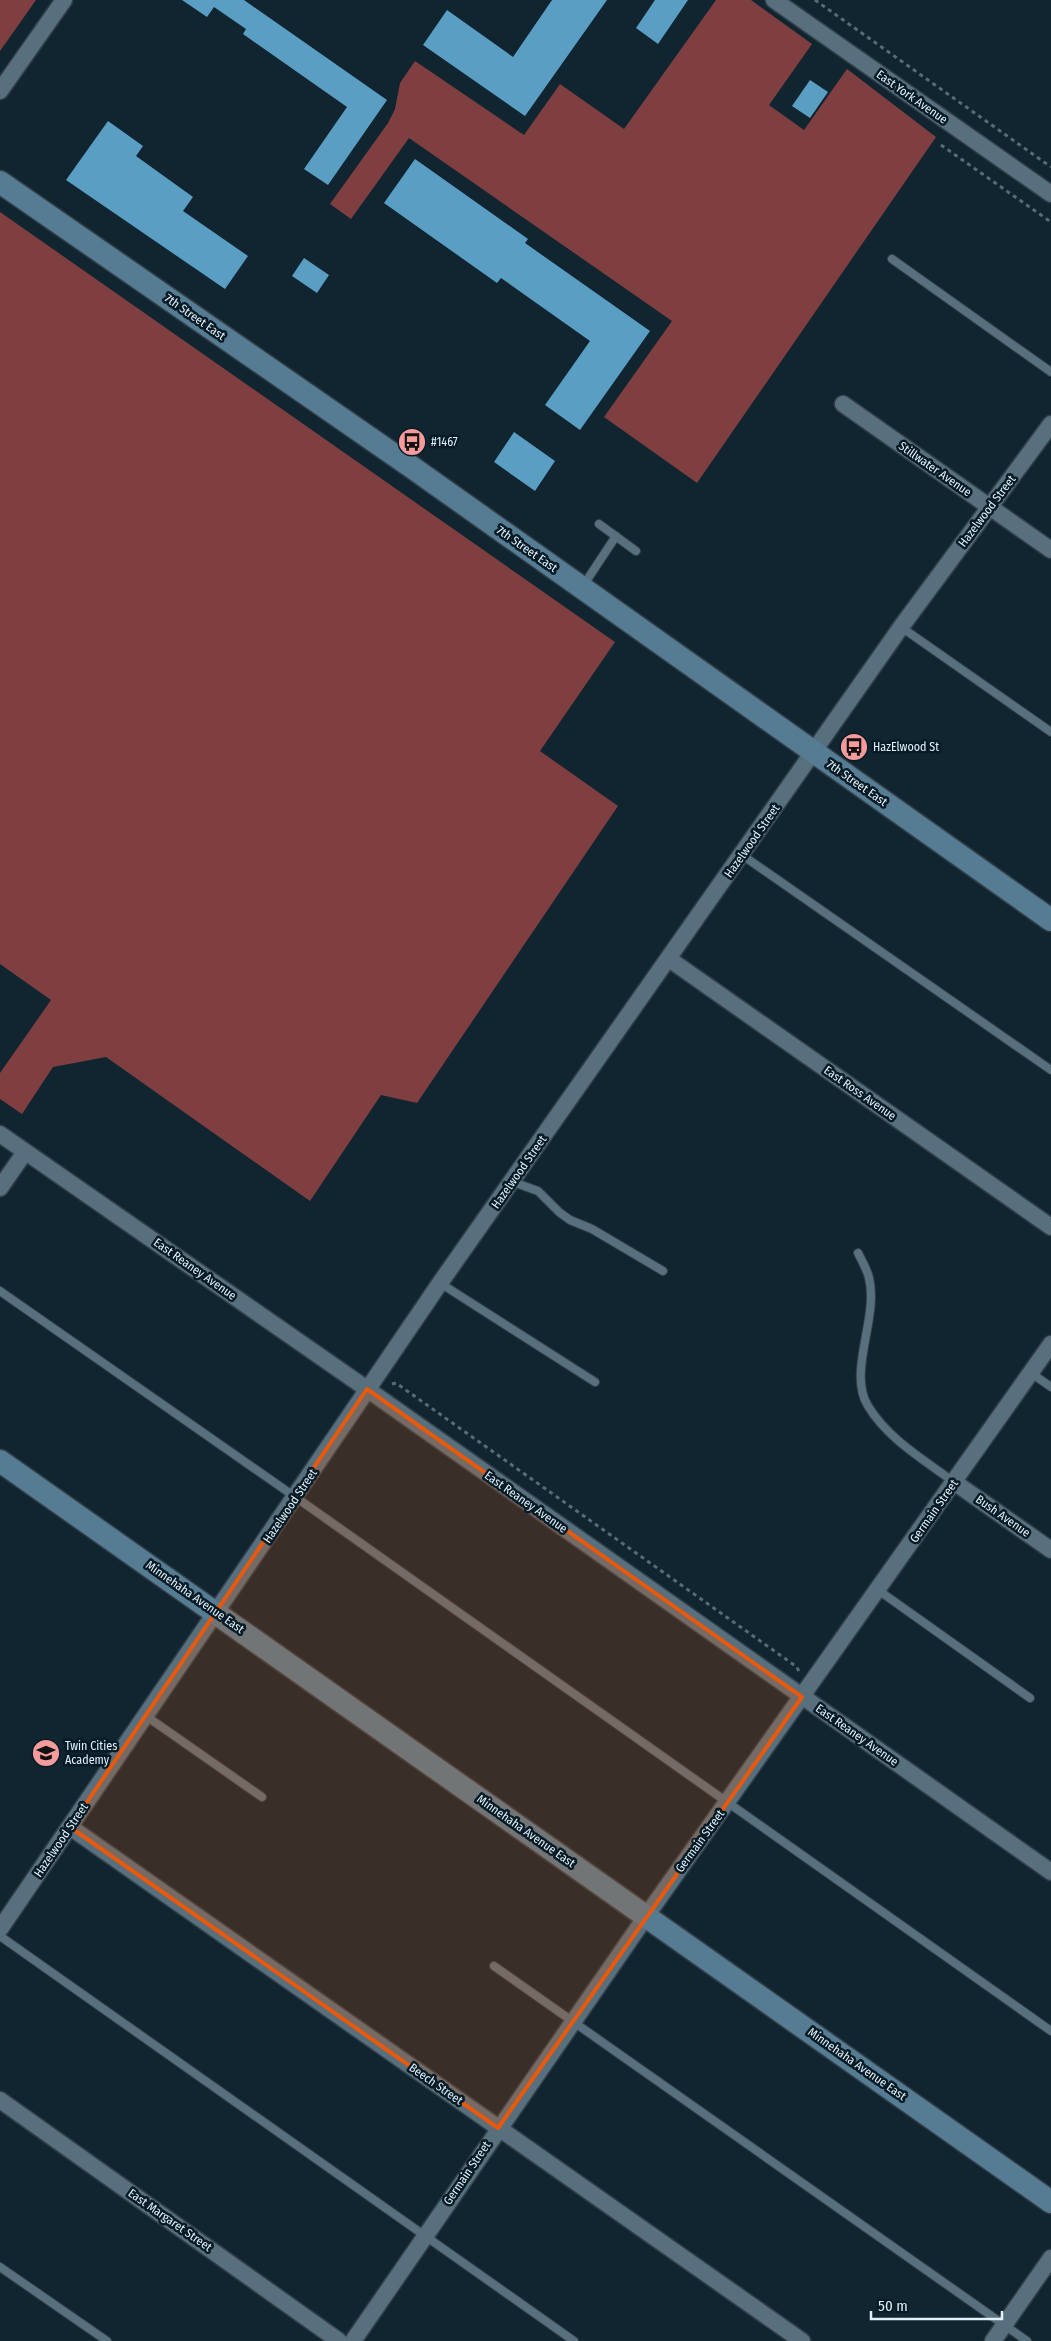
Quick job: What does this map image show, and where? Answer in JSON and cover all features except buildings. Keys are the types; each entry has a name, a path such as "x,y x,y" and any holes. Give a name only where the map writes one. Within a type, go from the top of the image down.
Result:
{"street":[{"path":"0,91 64,0"},
{"name":"East York Avenue","path":"774,0 1051,194"},
{"name":"7th Street East","path":"0,182 582,588 1051,920"},
{"name":"Stillwater Avenue","path":"844,404 1051,550"},
{"name":"Hazelwood Street","path":"0,1930 440,1283 513,1182 901,626 1051,424"},
{"name":"East Ross Avenue","path":"669,958 1051,1227"},
{"name":"East Reaney Avenue","path":"0,1134 367,1389 1051,1872"},
{"path":"0,1188 25,1152"},
{"name":"Germain Street","path":"352,2341 367,2323 425,2234 647,1915 729,1802 1051,1344"},
{"name":"Minnehaha Avenue East","path":"0,1461 647,1915 1051,2202"},
{"name":"Bush Avenue","path":"954,1482 1051,1550"},
{"name":"Beech Street","path":"70,1827 802,2341"},
{"name":"East Margaret Street","path":"0,2100 339,2341"},
{"path":"994,2341 1051,2258"}],"lane":[{"path":"892,259 1051,372"},
{"path":"599,524 636,551"},
{"path":"582,588 616,536"},
{"path":"901,626 1051,732"},
{"path":"742,855 1051,1070"},
{"path":"513,1182 538,1191 570,1220 592,1229 663,1271"},
{"path":"858,1253 870,1278 871,1297 861,1372 862,1391 867,1405 890,1434 954,1482"},
{"path":"440,1283 595,1382"},
{"path":"0,1291 296,1497 1051,2031"},
{"path":"1031,1373 1051,1387"},
{"path":"878,1590 1030,1698"},
{"path":"146,1716 262,1797"},
{"path":"0,1936 425,2234 574,2341"},
{"path":"494,1966 1027,2341"},
{"path":"0,2267 107,2341"}],"path":[{"path":"815,0 1051,167"},
{"path":"941,145 1051,222"},
{"path":"392,1384 396,1383 789,1661 797,1667 800,1673"}],"highlighted area":[{"path":"367,1389 802,1697 498,2128 70,1827"}],"shaded area":[{"path":"0,0 36,0 0,51"},
{"path":"716,0 751,0 812,44 769,105 804,130 847,69 936,137 697,483 604,417 672,321 409,138 351,219 330,204 388,123 395,109 400,83 415,61 524,135 560,84 624,129"},
{"path":"0,212 615,642 540,751 618,806 417,1103 381,1095 310,1201 106,1057 53,1067 22,1114 0,1099 0,1073 51,1000 0,964"}],"place":[{"name":"#1467","path":"412,442"},
{"name":"HazElwood St","path":"854,747"},
{"name":"Twin Cities Academy","path":"46,1753"}]}
